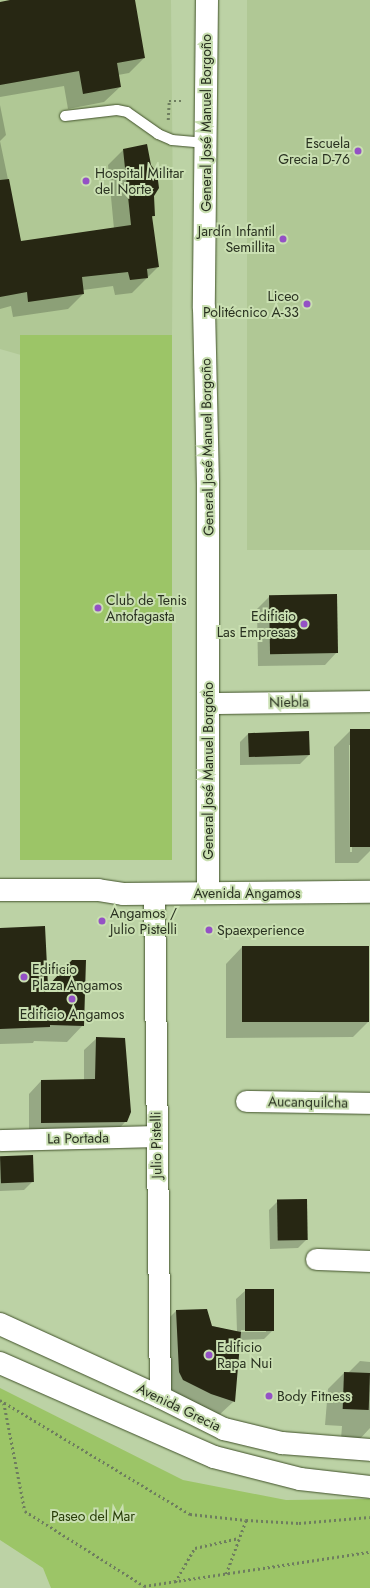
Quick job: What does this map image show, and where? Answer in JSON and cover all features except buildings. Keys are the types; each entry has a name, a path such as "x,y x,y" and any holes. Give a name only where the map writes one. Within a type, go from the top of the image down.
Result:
{"main road":[{"name":"General José Manuel Borgoño","path":"207,0 204,308 208,483 208,893"},
{"name":"Avenida Angamos","path":"0,890 98,890 123,894 370,892"},
{"name":"Avenida Angamos","path":"0,905 101,904 123,894"},
{"name":"Avenida Grecia","path":"0,1324 160,1396 224,1429 282,1443 370,1450"},
{"path":"0,1363 214,1456 300,1479 369,1487"}],"street":[{"name":"Niebla","path":"208,703 370,701"},
{"name":"Julio Pistelli","path":"154,894 160,1396"},
{"name":"Aucanquilcha","path":"246,1101 370,1103"},
{"name":"La Portada","path":"0,1140 156,1136"},
{"path":"316,1259 370,1261"}],"lane":[{"path":"65,116 117,110 127,112 158,134 172,140 206,143"}],"path":[{"path":"168,126 168,101 207,102"},
{"path":"0,1400 190,1514 246,1520 298,1523 370,1517"},
{"path":"4,1403 25,1511 144,1586 370,1552"},
{"path":"226,1574 246,1520"},
{"path":"175,1582 195,1548 239,1538"}],"shaded area":[{"name":"Hospital Militar del Norte","path":"0,0 171,0 173,213 172,335 21,355 0,349"},
{"path":"247,0 370,0 370,550 247,550"}],"green space":[{"name":"Club de Tenis Antofagasta","path":"20,335 172,335 172,860 20,860"},
{"name":"Paseo del Mar","path":"0,1388 183,1480 286,1500 370,1499 370,1588 51,1588 43,1568 0,1540"}],"place":[{"name":"Escuela Grecia D-76","path":"358,151"},
{"name":"Hospital Militar del Norte","path":"86,181"},
{"name":"Jardín Infantil Semillita","path":"283,239"},
{"name":"Liceo Politécnico A-33","path":"307,304"},
{"name":"Club de Tenis Antofagasta","path":"98,608"},
{"name":"Edificio Las Empresas","path":"304,624"},
{"name":"Angamos / Julio Pistelli","path":"102,921"},
{"name":"Spaexperience","path":"209,930"},
{"name":"Edificio Plaza Angamos","path":"24,977"},
{"name":"Edificio Angamos","path":"72,999"},
{"name":"Edificio Rapa Nui","path":"209,1355"},
{"name":"Body Fitness","path":"269,1396"}]}
